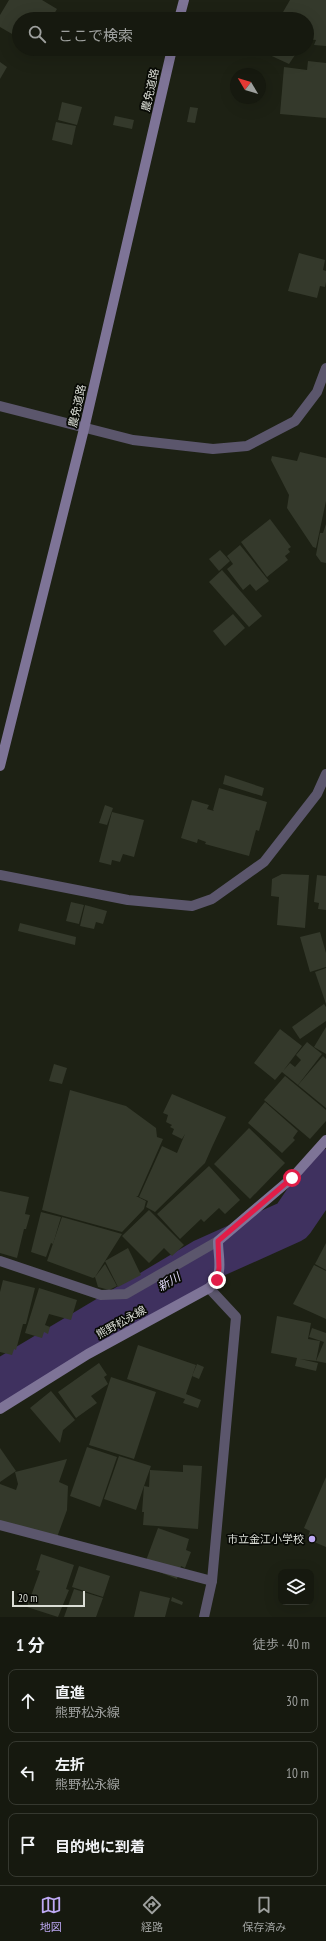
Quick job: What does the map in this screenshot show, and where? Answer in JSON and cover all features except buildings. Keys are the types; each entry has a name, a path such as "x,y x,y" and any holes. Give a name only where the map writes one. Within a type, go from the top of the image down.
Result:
{"street":[{"path":"181,12 184,0"},
{"name":"農免道路","path":"0,766 84,429 170,56"},
{"path":"0,406 84,429 133,440 214,449 247,446 295,421 317,392 326,368"},
{"path":"0,875 128,900 192,906 212,899 264,862 317,794 326,774"},
{"path":"0,1261 101,1295 126,1294 218,1244 292,1178 326,1140"},
{"path":"204,1617 212,1581 236,1317 209,1288 217,1280 219,1268 218,1244"},
{"name":"熊野松永線","path":"0,1409 88,1354 209,1288"},
{"path":"0,1525 212,1581"}],"waterway":[{"name":"新川","path":"0,1382 205,1260 292,1221 326,1171"}],"place":[{"name":"市立金江小学校","path":"312,1539"}],"route":[{"path":"217,1280 219,1268 218,1241 292,1178"}]}
